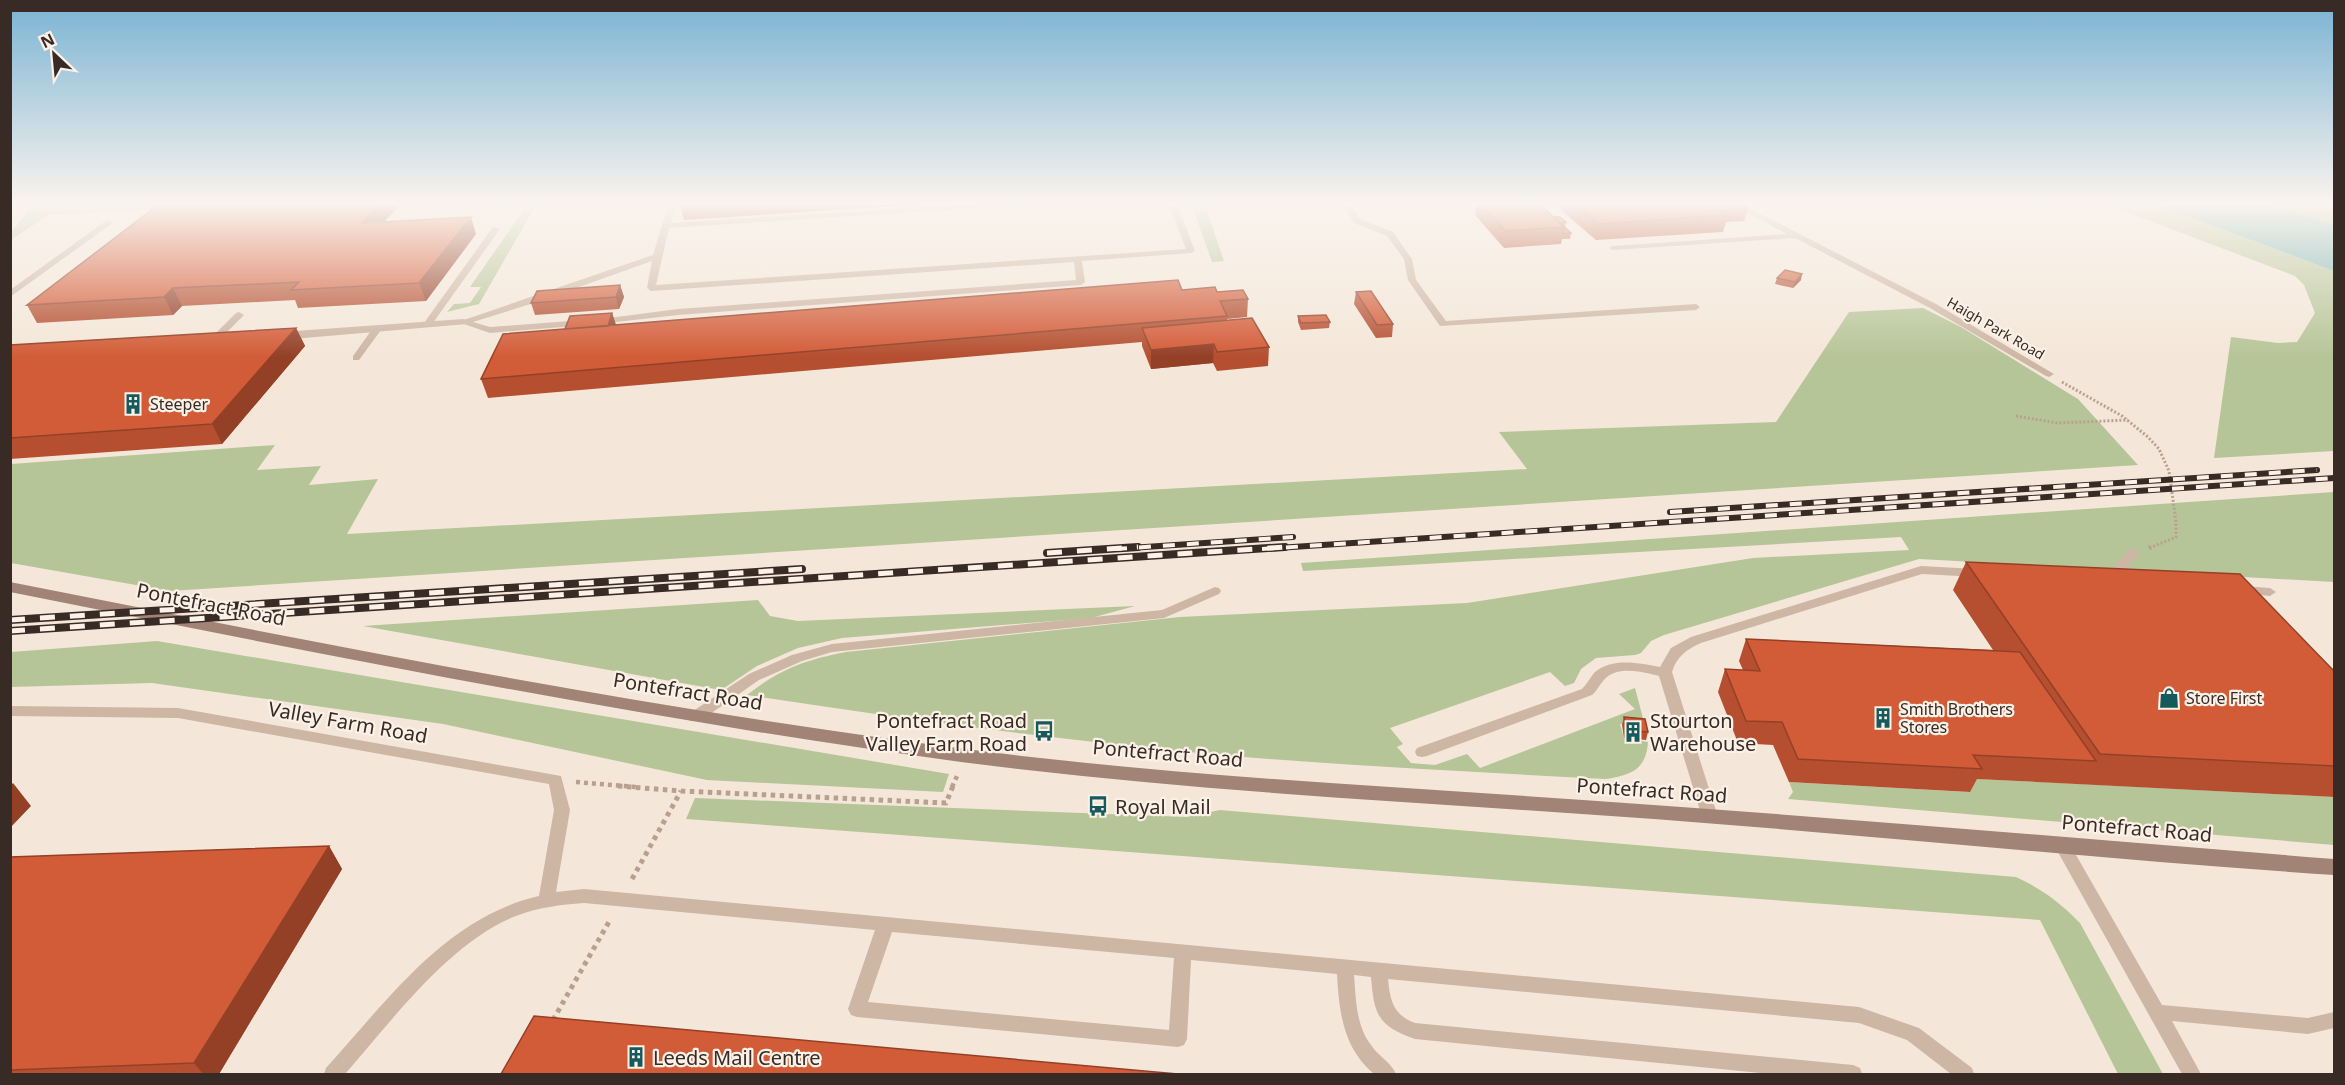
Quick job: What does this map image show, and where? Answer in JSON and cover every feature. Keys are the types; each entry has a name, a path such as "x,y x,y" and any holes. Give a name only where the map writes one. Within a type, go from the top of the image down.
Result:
{"main road":[{"name":"Pontefract Road","path":"10,587 360,657 695,717 965,756 1197,780 1710,816 2334,867"}],"street":[{"path":"273,336 463,322"},
{"path":"210,340 238,338"}],"lane":[{"path":"10,294 63,256"},
{"path":"427,325 477,256"},
{"path":"657,256 651,288 1126,256"},
{"path":"463,322 534,300 657,256"},
{"path":"1406,256 1412,280 1443,324 1696,307"},
{"name":"Haigh Park Road","path":"1834,256 1933,306 2049,374"},
{"path":"463,322 490,330 632,319 678,312 1081,282 1078,259"},
{"path":"210,340 239,315"},
{"path":"356,358 376,330"},
{"path":"2132,581 2103,579 2133,554"},
{"path":"1710,816 1665,672 1668,660 1678,647 1921,570 1992,574"},
{"path":"2224,589 2270,592"},
{"path":"695,717 754,677 797,658 832,648 1164,614 1215,591"},
{"path":"1422,752 1587,692 1593,688 1600,675 1608,670 1629,667 1665,672"},
{"name":"Valley Farm Road","path":"10,711 178,713 556,780"},
{"path":"546,900 562,810 556,780"},
{"path":"2062,845 2192,1074"},
{"path":"333,1074 436,962 469,934 506,913 546,900 584,896 1859,1016 1913,1034 1965,1074"},
{"path":"886,924 857,1009 1178,1039 1183,952"},
{"path":"1345,968 1348,1020 1359,1045 1377,1067 1387,1074"},
{"path":"1379,970 1382,1005 1386,1014 1394,1023 1414,1031 1853,1074"},
{"path":"2157,1012 2307,1026 2334,1020"}],"path":[{"path":"2049,374 2128,420 2156,446 2167,465 2178,527 2176,537 2133,554"},
{"path":"2016,416 2057,423 2128,420"},
{"path":"556,780 681,790 946,803 965,756"},
{"path":"551,1023 622,900 681,790"}],"green space":[{"path":"492,256 507,256 479,304 447,312 454,304 470,303 481,287 470,287"},
{"path":"1210,256 1222,256 1224,261 1212,262"},
{"path":"2241,256 2293,256 2334,271 2334,451 2214,458 2231,337 2278,343 2297,342 2315,313 2304,285 2295,276"},
{"path":"1923,308 1961,327 2078,399 2138,465 170,591 11,563 11,464 275,445 257,470 321,466 309,485 378,479 347,534 1527,469 1499,432 1776,422 1849,312"},
{"path":"2334,492 2334,582 1919,559 1664,635 1651,641 1641,653 1635,655 1596,658 1581,669 1574,683 1565,686 1550,672 1390,728 1403,744 1397,747 1411,763 1435,765 1467,754 1480,768 1635,709 1619,694 1635,688 1645,726 1620,724 1624,738 1648,742 1647,751 1636,770 1606,779 1359,765 1174,751 975,728 747,695 782,672 818,658 846,652 1180,617 1467,603 1753,558 1909,550 1901,537 1303,571 1301,563"},
{"path":"758,600 770,616 798,621 1135,606 1091,618 842,638 798,648 757,666 721,690 363,626"},
{"path":"157,641 949,774 943,792 707,780 443,724 152,683 11,687 11,652"},
{"path":"1962,778 2334,797 2334,845 1788,799 1793,792 1789,782 1969,792"},
{"path":"695,798 1187,817 1220,810 2016,877 2051,897 2080,923 2163,1074 2118,1074 2040,920 686,819"}],"water":[{"path":"2293,256 2334,256 2334,271"}],"building":[{"path":"92,256 441,256 419,283 291,290 299,282 173,288 164,297 27,305"},
{"path":"1785,270 1802,274 1795,282 1777,278"},
{"path":"1178,280 1182,290 1215,287 1217,292 1243,290 1248,299 1220,301 1227,316 481,379 503,334"},
{"path":"620,285 616,297 531,303 537,291"},
{"path":"1371,291 1393,324 1377,325 1356,292"},
{"path":"612,313 608,326 565,329 570,316"},
{"path":"1326,315 1330,322 1301,323 1298,316"},
{"path":"1252,318 1269,347 1217,352 1214,344 1151,350 1142,328"},
{"name":"Steeper","path":"296,328 212,424 10,438 10,345"},
{"name":"Store First","path":"1966,562 2240,574 2334,671 2334,766 2100,754"},
{"name":"Smith Brothers Stores","path":"1746,639 2020,652 2096,761 1973,755 1982,769 1798,759 1782,722 1746,721 1725,669 1760,671"},
{"path":"1624,717 1645,719 1648,732 1626,730"},
{"path":"329,846 194,1063 10,1070 10,857"},
{"path":"534,1016 1178,1074 501,1074"}],"railway":[{"path":"1670,512 2317,470"},
{"path":"1262,549 2334,478"},
{"path":"1115,549 1293,537"},
{"path":"1047,553 1138,547"},
{"path":"10,631 1285,547"},
{"path":"10,620 802,569"}],"place":[{"name":"Steeper","path":"133,404"},
{"name":"Store First","path":"2169,698"},
{"name":"Smith Brothers Stores","path":"1883,718"},
{"name":"Pontefract Road Valley Farm Road","path":"1044,731"},
{"name":"Stourton Warehouse","path":"1633,732"},
{"name":"Royal Mail","path":"1098,806"},
{"name":"Leeds Mail Centre","path":"636,1057"}]}
